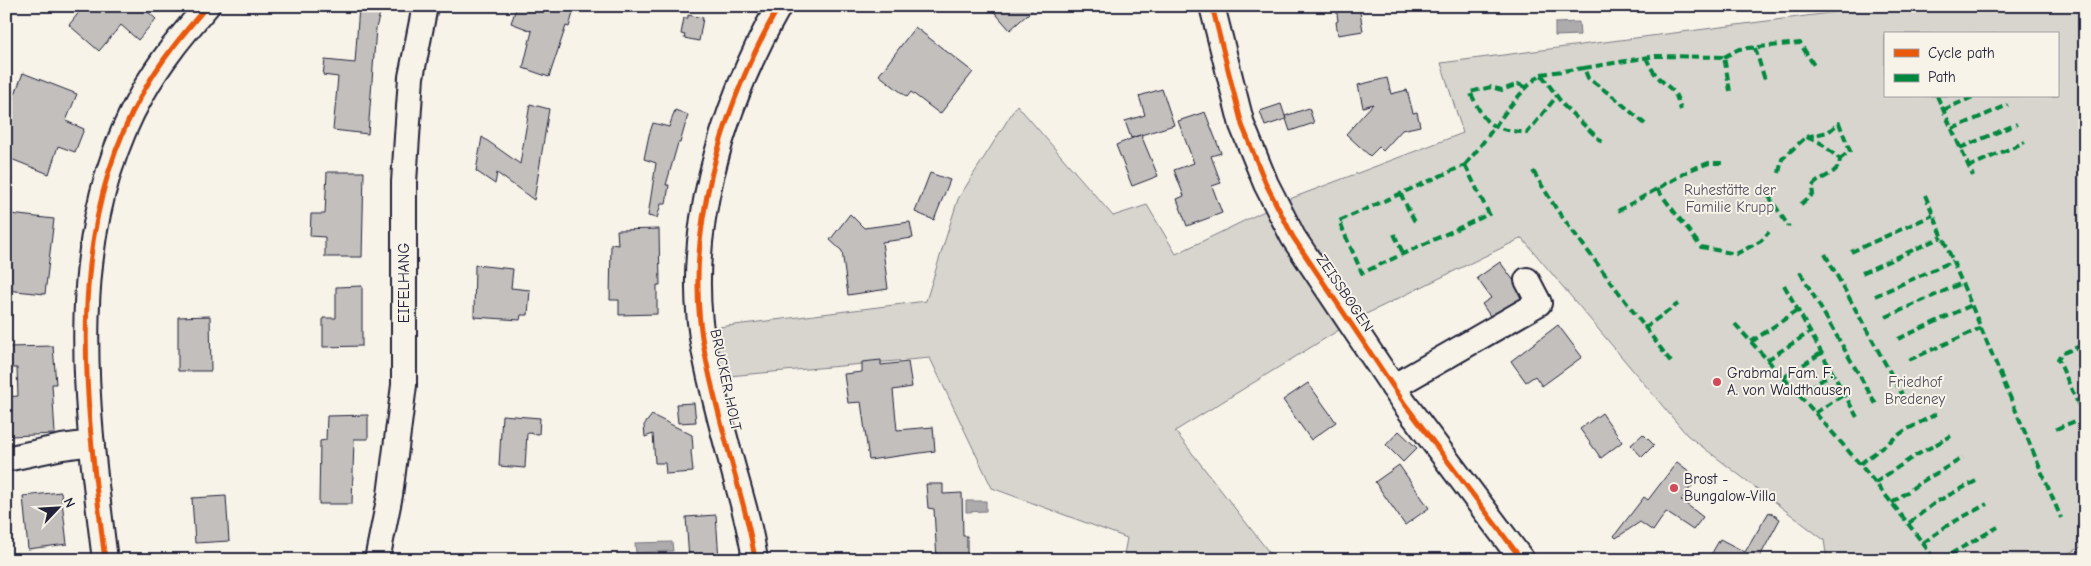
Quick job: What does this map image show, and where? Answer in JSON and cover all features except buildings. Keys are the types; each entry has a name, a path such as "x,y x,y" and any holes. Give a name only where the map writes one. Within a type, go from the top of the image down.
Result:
{"street":[{"path":"105,560 92,443 86,330 89,263 109,172 141,94 162,60 208,6"},
{"name":"EIFELHANG","path":"377,560 390,495 404,385 404,182 411,77 425,6"},
{"name":"BRUCKER HOLT","path":"755,560 752,538 718,414 704,352 699,297 700,242 706,200 716,158 751,62 780,6"},
{"name":"ZEISSBOGEN","path":"1212,6 1242,125 1266,184 1293,237 1393,387 1522,560"},
{"path":"1393,387 1539,302 1527,280"},
{"path":"6,459 62,447 92,443"}],"green space":[{"path":"1884,6 2085,6 2085,545 2057,560 1827,560 1824,540 1687,435 1522,238 1360,317 1175,431 1275,560 1123,560 1127,538 992,488 930,358 706,378 711,328 926,301 958,199 1017,105 1113,216 1147,205 1176,254 1287,200 1463,133 1441,63"}],"shaded area":[{"path":"1579,22 1580,35 1555,36 1555,23"},
{"path":"966,501 986,501 986,511 966,512"},
{"path":"672,542 673,551 636,553 635,543"}],"marked path":[{"path":"1724,57 1739,49 1800,43 1815,67"},
{"path":"1755,48 1765,80"},
{"path":"1645,124 1588,78 1584,68 1655,56 1724,57 1730,91"},
{"path":"1646,57 1654,73 1673,91 1681,110"},
{"path":"1541,74 1584,68"},
{"path":"1465,165 1510,106 1541,74 1564,106 1602,142"},
{"path":"1525,87 1518,84 1502,90 1491,87 1470,92 1481,114 1494,126 1505,130 1527,133 1557,96"},
{"path":"1938,98 1973,176"},
{"path":"1943,110 1970,98"},
{"path":"1952,129 2008,105"},
{"path":"1806,137 1828,132 1839,123 1850,151 1840,159"},
{"path":"1960,148 2017,124"},
{"path":"1779,173 1782,159 1806,137 1819,142 1840,159 1836,169 1815,183 1812,187 1813,194 1800,205"},
{"path":"1968,167 2025,142"},
{"path":"1618,211 1692,169 1709,163 1725,163"},
{"path":"1465,165 1489,214 1362,273 1339,221 1465,165"},
{"path":"1533,171 1557,210 1671,362"},
{"path":"1657,189 1701,247 1736,254 1761,241 1769,232"},
{"path":"1400,193 1416,224"},
{"path":"1768,195 1789,227"},
{"path":"1925,195 2061,518"},
{"path":"1851,252 1933,215"},
{"path":"1394,234 1403,253"},
{"path":"1862,273 1942,237"},
{"path":"1825,254 1902,394"},
{"path":"1875,296 1953,261"},
{"path":"1800,272 1877,406"},
{"path":"1886,317 1962,283"},
{"path":"1784,285 1857,417"},
{"path":"1644,328 1678,304"},
{"path":"1898,339 1972,305"},
{"path":"1751,342 1798,310"},
{"path":"1735,324 1864,469 1935,560"},
{"path":"1909,360 1981,328"},
{"path":"1767,360 1810,332"},
{"path":"2084,417 2058,359 2061,354 2085,344"},
{"path":"2077,347 2085,364"},
{"path":"1783,378 1821,353"},
{"path":"1799,395 1833,373"},
{"path":"1815,413 1845,394"},
{"path":"1860,464 1904,431 1938,413"},
{"path":"2056,429 2085,417"},
{"path":"1875,483 1913,457 1951,436"},
{"path":"1892,503 1921,482 1963,458"},
{"path":"1909,523 1936,502 1976,481"},
{"path":"1923,543 1948,525 1987,504"},
{"path":"1940,560 1998,527"}],"cycle path":[{"path":"105,560 87,382 86,322 90,263 100,205 117,148 142,94 164,59 207,6"},
{"path":"755,560 705,354 699,310 698,265 703,220 712,174 724,130 758,45 779,6"},
{"path":"1212,6 1242,125 1266,184 1293,237 1404,403 1522,560"}],"place":[{"name":"Grabmal Fam. F. A. von Waldthausen","path":"1717,382"},
{"name":"Brost - Bungalow-Villa","path":"1674,488"}],"park label":[{"name":"Ruhestätte der Familie Krupp","path":"1730,198"},
{"name":"Friedhof Bredeney","path":"1915,390"}]}
